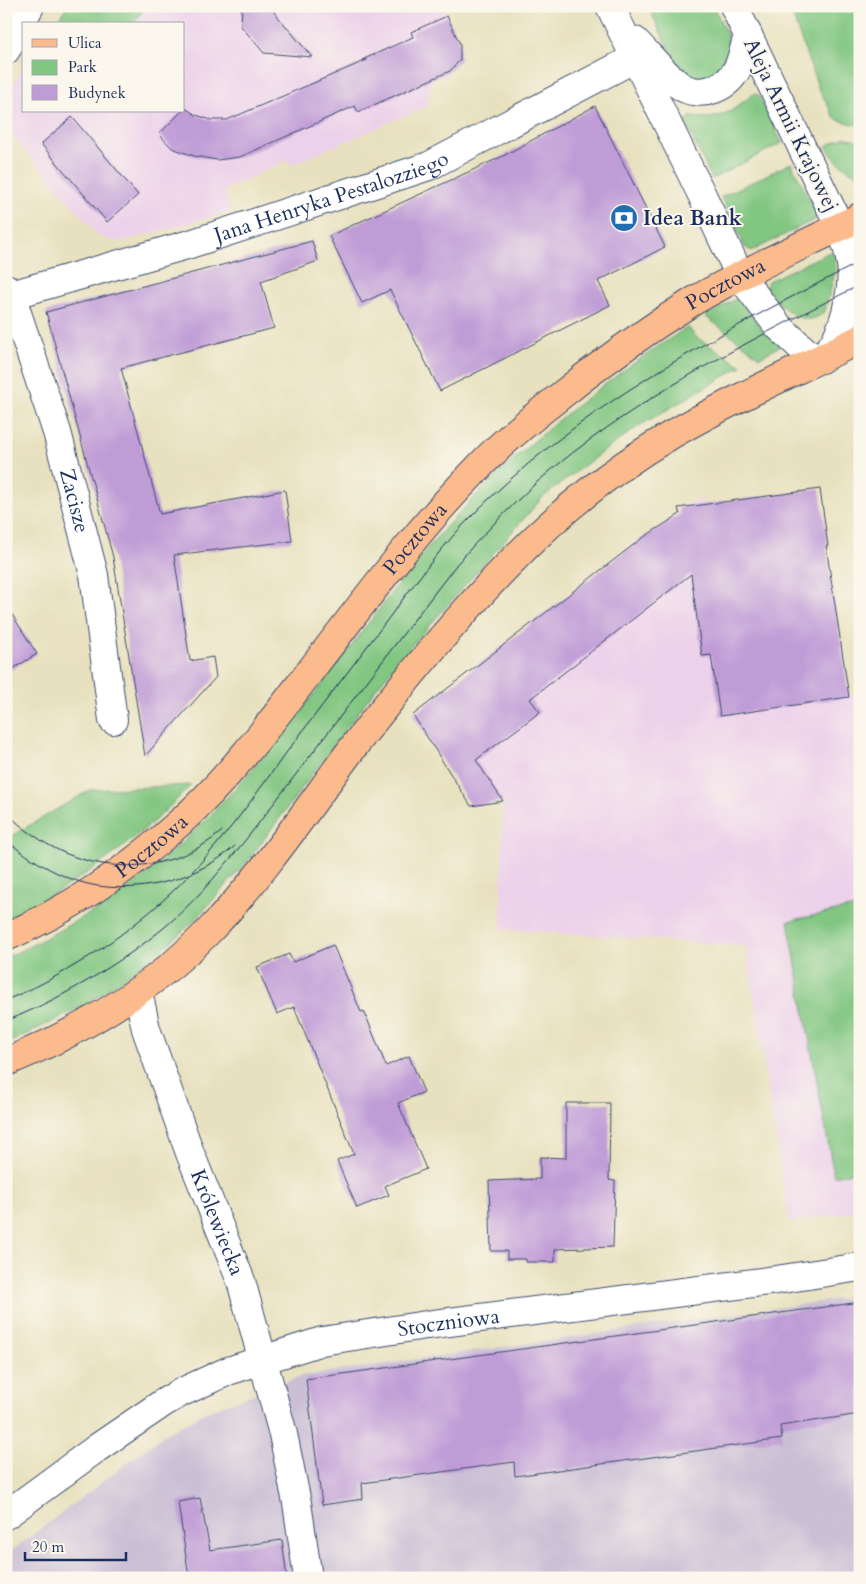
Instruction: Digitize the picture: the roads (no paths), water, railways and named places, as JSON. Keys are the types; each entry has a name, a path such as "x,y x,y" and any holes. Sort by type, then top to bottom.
{"main road":[{"name":"Pocztowa","path":"16,933 89,891 144,854 179,824 276,716 407,547 478,466 531,419 596,367 648,330 693,302 740,276 850,222"},
{"path":"6,1062 40,1048 104,1014 169,968 205,935 269,861 350,752 426,656 507,565 557,518 630,460 671,435 764,385 860,339"}],"street":[{"path":"6,50 30,6"},
{"name":"Aleja Armii Krajowej","path":"734,6 850,222 846,243 852,266 845,317 837,338 821,359"},
{"path":"615,16 679,85 689,90 702,92 716,89 732,76 739,66 748,35"},
{"path":"615,16 740,276 778,326 806,352 821,359"},
{"name":"Jana Henryka Pestalozziego","path":"9,292 190,244 429,166 635,58"},
{"name":"Zacisze","path":"9,292 57,432 94,575 113,720"},
{"name":"Królewiecka","path":"138,991 146,1029 190,1153 241,1281 263,1359"},
{"name":"Stoczniowa","path":"6,1515 163,1403 216,1376 322,1341 860,1267"},
{"path":"263,1359 288,1457 308,1578"}],"tram line":[{"path":"6,1000 55,977 104,946 150,912 190,874 239,817 434,559 463,525 506,483 600,409 650,377 701,346 860,262"},
{"path":"6,1021 89,980 130,954 166,926 202,892 255,828 456,565 536,483 572,453 650,399 733,350 860,285"},
{"path":"6,811 23,828 56,849 80,859 104,864 129,866 154,863 178,857 201,846 222,831"},
{"path":"6,840 61,875 98,886 116,888 153,885 171,881 205,867 235,846"}],"place":[{"name":"Idea Bank","path":"624,218"}]}
